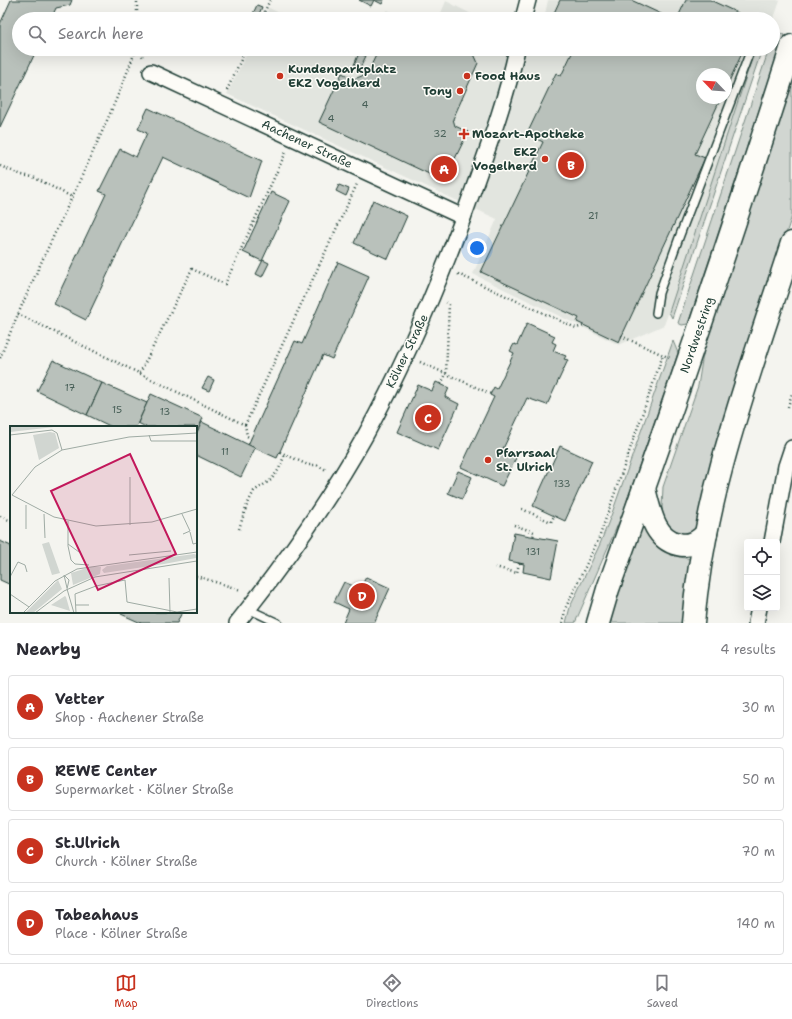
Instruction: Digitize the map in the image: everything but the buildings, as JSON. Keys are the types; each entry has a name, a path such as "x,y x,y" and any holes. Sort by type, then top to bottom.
{"main road":[{"name":"Nordwestring","path":"598,623 750,178 792,46"},
{"path":"693,623 706,534 725,450 738,404 792,243"},
{"path":"644,489 656,528 665,539 673,543 689,545 697,542 706,534"}],"street":[{"path":"525,12 528,0"},
{"name":"Kölner Straße","path":"237,623 289,556 340,478 365,436 434,296 476,184 515,56"},
{"name":"Aachener Straße","path":"151,72 463,217"},
{"path":"773,539 786,466 792,448"},
{"path":"756,623 758,611"}],"lane":[{"path":"656,313 659,293 748,56"},
{"path":"590,623 604,602"},
{"path":"248,609 278,623"}],"path":[{"path":"137,0 137,12"},
{"path":"264,12 270,0"},
{"path":"0,358 18,314 117,99 133,56"},
{"path":"221,104 243,56"},
{"path":"140,373 192,269 225,284 293,137"},
{"path":"0,166 22,175 33,177 72,196"},
{"path":"251,438 247,436 245,425 363,170"},
{"path":"445,267 576,328 584,326"},
{"path":"434,296 449,304 446,374 441,384"},
{"path":"18,314 245,425"},
{"path":"621,336 686,365"},
{"path":"405,355 491,394"},
{"path":"563,623 565,609 599,538 663,355"},
{"path":"788,406 792,393"},
{"path":"280,452 308,465 317,465 340,478"},
{"path":"239,530 247,504 254,491 271,480 279,469 285,454"},
{"path":"522,510 551,522 554,516"},
{"path":"0,516 10,521"},
{"path":"514,525 534,532 533,537"},
{"path":"495,567 517,573 519,563"},
{"path":"197,576 259,596"}],"shaded area":[{"path":"548,0 780,1 776,12 545,12"},
{"path":"446,1 467,12 441,12"},
{"path":"269,8 277,12 267,12"},
{"path":"780,33 784,35 780,47"},
{"name":"EKZ Vogelherd","path":"246,56 760,56 664,325 619,345 473,274 497,219 227,94"},
{"path":"753,56 760,56 672,318 669,312"},
{"path":"767,56 777,56 688,324 682,325 678,323"},
{"path":"792,73 792,216 746,353 695,532 683,536 671,531 664,519 662,508 663,487 698,386 706,335"},
{"path":"673,341 678,353 622,515 575,623 566,623 570,607 600,544 612,513"},
{"path":"646,510 649,532 652,540 657,546 671,555 693,559 685,623 611,623 613,603"}],"place":[{"name":"Kundenparkplatz EKZ Vogelherd","path":"280,76"},
{"name":"Food Haus","path":"467,76"},
{"name":"Tony","path":"460,91"},
{"name":"Mozart-Apotheke","path":"464,134"},
{"name":"EKZ Vogelherd","path":"545,159"},
{"name":"REWE Center","path":"571,165"},
{"name":"Vetter","path":"444,169"},
{"name":"St.Ulrich","path":"428,418"},
{"name":"Pfarrsaal St. Ulrich","path":"488,460"},
{"name":"Tabeahaus","path":"362,596"}]}
